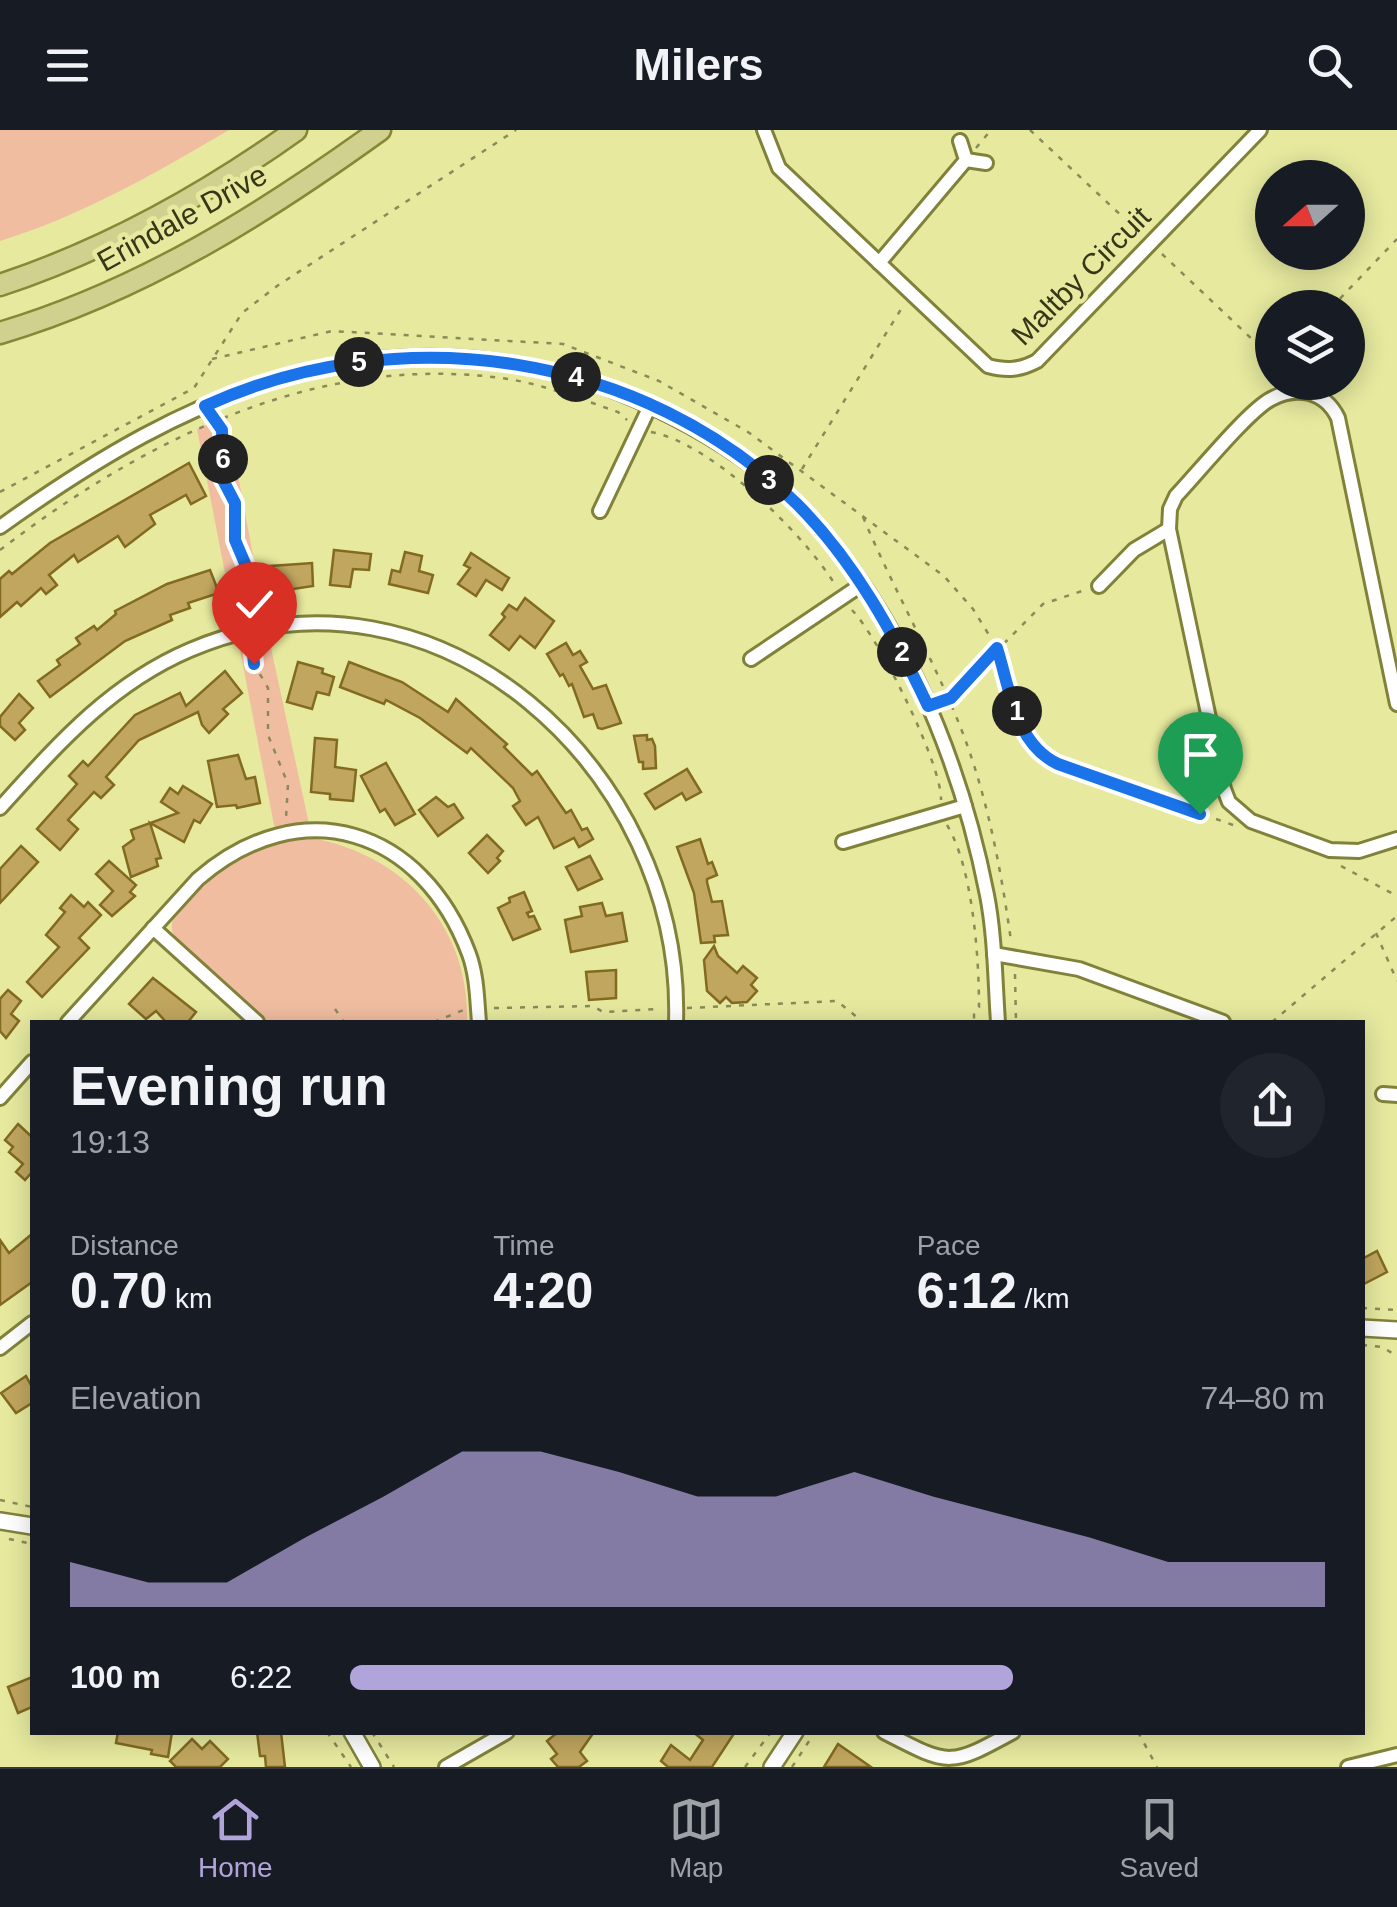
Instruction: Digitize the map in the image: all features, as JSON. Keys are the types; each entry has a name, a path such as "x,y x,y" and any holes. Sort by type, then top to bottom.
{"main road":[{"name":"Erindale Drive","path":"0,285 78,256 151,221 296,130"},
{"name":"Erindale Drive","path":"0,333 74,307 164,268 275,204 380,130"},
{"path":"0,299 83,265 156,228 252,161"}],"street":[{"name":"Maltby Circuit","path":"764,130 780,168 988,366 1006,370 1025,368 1037,361 1260,130"},
{"path":"960,141 966,160"},
{"path":"879,262 966,160"},
{"path":"966,160 986,163"},
{"path":"0,527 115,452 184,416 246,389 358,362 414,357 525,364 590,381 650,406 714,440 771,481 821,530 861,584 904,655 928,706 965,806 987,898 998,1020"},
{"path":"1272,400 1176,496 1170,509 1169,530 1229,802 1251,821 1341,853 1397,838"},
{"path":"1325,400 1338,418 1397,704"},
{"path":"600,511 650,406"},
{"path":"1099,586 1134,550 1169,530"},
{"path":"751,659 861,584"},
{"path":"0,808 66,734 98,705 133,679 193,649 249,632 293,625 344,624 426,640 479,667 557,728 608,788 648,864 668,929 676,1016"},
{"path":"843,842 965,806"},
{"path":"70,1020 198,879 221,859 276,834 306,830 350,834 376,843 398,858 438,898 470,956 478,1016"},
{"path":"154,928 255,1020"},
{"path":"994,954 1080,969 1213,1020"},
{"path":"0,1098 30,1064"},
{"path":"0,1348 30,1325"},
{"path":"1365,1328 1397,1330"},
{"path":"0,1521 30,1526"},
{"path":"354,1735 372,1767"},
{"path":"446,1767 503,1735"},
{"path":"772,1767 793,1735"},
{"path":"890,1735 936,1759 958,1764 981,1756 1010,1735"},
{"path":"1348,1767 1397,1756"}],"path":[{"path":"0,492 194,388 242,312 516,130"},
{"path":"966,160 991,130"},
{"path":"1348,290 1397,239"},
{"path":"802,470 911,294"},
{"path":"212,359 332,331 563,344 659,381 748,432 944,576 973,609 997,648 1023,731 1041,754 1058,764 1238,827"},
{"path":"0,550 90,486 215,420 345,380 447,374 510,379 618,412 630,424"},
{"path":"215,420 222,430 223,480 235,503 235,540 252,580 249,632 254,664 268,688 268,735 288,784 287,824"},
{"path":"648,431 670,436 691,448 755,496 818,558 838,588"},
{"path":"928,706 951,698 1043,604 1099,586"},
{"path":"847,605 865,624 913,717 943,798 939,802"},
{"path":"944,818 966,882 975,935 980,1007 974,1012 974,1020"},
{"path":"1332,861 1397,896"},
{"path":"1274,1020 1397,916"},
{"path":"1376,933 1397,981"},
{"path":"439,1020 468,1008 478,1016 594,1006 603,1012 676,1016 837,1001 861,1020"},
{"path":"335,1009 343,1020"},
{"path":"1365,1308 1397,1310"},
{"path":"1365,1345 1382,1347 1397,1356"},
{"path":"0,1500 30,1507"},
{"path":"0,1537 30,1544"},
{"path":"330,1735 351,1767"},
{"path":"374,1735 394,1767"},
{"path":"745,1767 769,1735"},
{"path":"792,1767 814,1735"},
{"path":"1140,1735 1158,1767"}],"shaded area":[{"path":"0,130 229,130 89,206 0,241"},
{"path":"227,416 265,620 312,838 375,861 425,901 444,927 457,956 465,988 467,1020 263,1020 181,945 173,933 172,924 179,908 214,872 236,858 281,840 274,825 197,429"}],"building":[{"path":"189,463 206,496 191,504 186,495 150,515 155,524 125,547 118,536 78,562 74,555 49,575 57,585 46,594 41,588 21,606 17,602 0,617 0,579 9,571 12,574 50,543"},
{"path":"334,550 371,554 369,570 353,569 350,587 330,585"},
{"path":"405,552 422,556 419,571 433,575 428,593 389,584 392,570 400,572"},
{"path":"471,553 509,578 502,590 486,580 476,596 458,584 470,568 464,565"},
{"path":"312,563 313,586 273,592 271,566"},
{"path":"210,570 219,593 188,603 190,608 170,615 172,620 125,641 50,697 38,681 60,665 57,660 80,644 76,638 94,626 97,630 115,611 167,584"},
{"path":"525,598 554,621 535,648 520,636 509,650 490,635 505,617 502,614 509,605 517,610"},
{"path":"566,643 573,655 580,651 587,662 580,666 593,689 606,685 621,723 602,729 593,714 584,717 572,684 569,686 563,674 560,676 547,654"},
{"path":"298,662 323,669 322,673 334,677 329,695 317,692 312,709 287,702"},
{"path":"349,662 402,682 448,712 456,699 507,744 504,747 532,775 537,771 566,813 571,810 582,830 587,828 593,839 579,847 574,838 554,848 538,817 526,825 513,806 520,801 513,788 471,748 467,753 420,718 386,700 384,704 340,687"},
{"path":"225,671 242,693 223,709 228,714 209,733 198,712 139,740 106,777 114,785 101,798 94,792 68,820 78,829 60,850 37,829 77,784 69,776 83,761 88,766 135,715 180,693 186,706"},
{"path":"19,694 33,708 19,723 25,730 15,740 0,726 0,717"},
{"path":"647,735 655,746 656,768 643,769 634,736"},
{"path":"315,738 337,740 335,767 356,770 353,801 311,792"},
{"path":"238,755 246,779 255,777 260,803 217,807 208,761"},
{"path":"386,763 415,814 395,825 385,809 380,812 361,776"},
{"path":"687,769 701,792 686,800 682,793 655,809 645,794"},
{"path":"183,786 212,804 200,823 194,820 184,842 150,823 178,813 161,802 170,788 178,794"},
{"path":"436,797 448,807 454,804 463,818 438,836 419,810"},
{"path":"150,823 161,858 156,859 158,866 131,877 123,847 134,839 131,830"},
{"path":"487,835 503,851 497,858 500,861 488,873 469,853"},
{"path":"700,839 708,864 712,862 717,875 707,882 712,902 722,901 728,935 714,936 715,942 701,943 694,893 677,847"},
{"path":"21,846 38,862 0,903 0,869"},
{"path":"590,856 602,879 578,890 566,867"},
{"path":"109,861 136,885 130,892 135,896 112,916 100,905 113,891 96,874"},
{"path":"524,892 532,911 527,913 534,916 540,929 513,940 498,908"},
{"path":"71,895 84,907 88,902 101,915 79,938 89,948 42,997 27,982 59,947 46,935 65,912 60,908"},
{"path":"602,903 606,916 622,913 627,941 571,952 565,920 582,916 580,907"},
{"path":"714,946 718,956 737,973 743,966 757,978 751,985 757,991 747,1002 732,1003 726,997 720,1003 707,991 704,960"},
{"path":"616,970 616,998 589,1000 586,972"},
{"path":"153,978 196,1012 190,1020 164,1020 156,1011 146,1019 129,1004"},
{"path":"8,990 21,1001 11,1014 19,1021 6,1038 0,1031 0,999"},
{"path":"18,1124 30,1135 30,1174 25,1180 16,1172 23,1164 9,1152 13,1147 5,1140"},
{"path":"30,1236 30,1283 0,1305 0,1240 9,1253"},
{"path":"1377,1251 1387,1272 1365,1283 1365,1257"},
{"path":"26,1376 30,1404 16,1413 1,1393"},
{"path":"30,1678 30,1708 18,1713 8,1687"},
{"path":"117,1735 172,1735 168,1757 116,1743"},
{"path":"257,1735 281,1735 285,1767 266,1767 265,1756 260,1756"},
{"path":"554,1735 592,1735 580,1752 587,1761 579,1767 558,1767 551,1759 557,1754 547,1741"},
{"path":"697,1735 733,1735 712,1767 668,1767 661,1761 671,1745 690,1760 703,1740"},
{"path":"192,1739 202,1749 210,1741 228,1759 220,1767 176,1767 170,1761"},
{"path":"838,1744 871,1767 824,1767"}],"route":[{"path":"254,664 248,605 252,580 235,540 235,503 223,480 222,430 205,406 246,389 358,362 414,357 525,364 602,385 650,406 714,440 771,481 797,504 842,556 904,655 928,706 951,698 997,648 1023,731 1041,754 1058,764 1200,814"}]}
